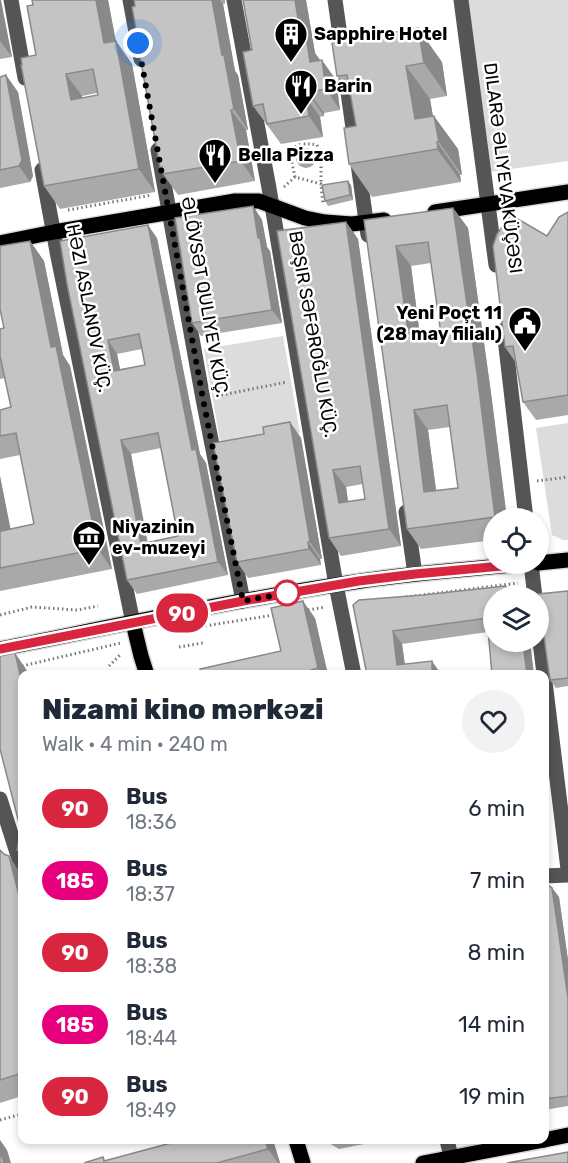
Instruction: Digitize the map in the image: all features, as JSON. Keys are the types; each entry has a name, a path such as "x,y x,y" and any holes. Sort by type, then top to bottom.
{"main road":[{"path":"422,214 568,192"},
{"path":"0,243 242,200 259,201 305,218 325,222 352,224 400,218"},
{"path":"549,562 568,560"},
{"path":"0,649 336,585 483,568"},
{"path":"133,623 145,670"},
{"path":"549,1139 568,1136"},
{"path":"297,1144 303,1163"},
{"path":"423,1163 522,1144"}],"street":[{"path":"11,0 27,90"},
{"path":"130,0 143,68"},
{"name":"BƏŞIR SƏFƏROĞLU KÜÇ.","path":"234,0 336,585 353,670"},
{"path":"335,0 369,246"},
{"name":"DILARƏ ƏLIYEVA KÜÇƏSI","path":"461,0 497,274"},
{"name":"ƏLÖVSƏT QULIYEV KÜÇ.","path":"155,136 243,601"},
{"name":"HƏZI ASLANOV KÜÇ.","path":"40,157 133,623"},
{"path":"503,321 525,508"},
{"path":"404,492 415,574"},
{"path":"541,652 544,670"},
{"path":"549,714 568,869"},
{"path":"0,799 18,856"},
{"path":"549,876 568,875"},
{"path":"448,1144 451,1157"}],"path":[{"path":"296,177 292,149 297,146 317,145 321,153 323,210"},
{"path":"296,177 321,184"},
{"path":"282,188 296,177"},
{"path":"68,210 155,194"},
{"path":"203,399 301,379"},
{"path":"522,483 568,477"},
{"path":"397,598 520,582"},
{"path":"0,615 32,607 77,610 98,606"},
{"path":"308,610 319,608"},
{"path":"182,630 285,613"},
{"path":"11,668 126,642"},
{"path":"179,647 203,643"},
{"path":"109,666 121,654"},
{"path":"0,1120 18,1115"}],"shaded area":[{"path":"467,0 568,0 568,161 490,172"},
{"path":"306,148 313,151 316,158 313,165 306,168 299,165 296,158 299,151"},
{"path":"283,336 300,433 221,447 204,349"},
{"path":"568,423 568,540 552,535 536,428"}],"building":[{"path":"32,0 96,0 104,43 116,41 139,169 44,186 21,65 21,58 36,55 27,6 33,5","holes":["93,69 98,95 71,100 66,74"]},
{"path":"134,0 212,0 234,109 231,110 241,161 163,174 162,167 160,168 137,40 132,7 135,6"},
{"name":"Sapphire Hotel","path":"243,0 295,0 302,43 307,42 310,62 322,60 326,89 309,92 310,96 306,97 309,116 267,124 263,104 253,106 243,52 252,50"},
{"path":"418,28 424,63 406,66 415,119 434,116 439,142 437,142 438,149 349,164 344,128 356,126 347,75 337,76 332,43"},
{"path":"6,75 22,160 19,166 0,170 0,77"},
{"path":"348,181 350,195 325,201 322,185"},
{"path":"253,206 272,310 192,323 175,218"},
{"path":"453,208 494,508 483,508 483,519 407,529 364,220","holes":["428,242 441,334 409,338 396,246","447,405 458,488 424,492 414,410"]},
{"path":"568,212 568,395 523,402 513,346 505,347 493,246 497,234 511,215 547,236 559,217"},
{"path":"346,222 389,529 329,538 277,231","holes":["360,466 365,499 339,503 333,470"]},
{"path":"148,225 192,450 196,449 218,562 127,580 60,241","holes":["139,334 145,365 114,371 108,340","158,433 178,536 141,544 121,440"]},
{"path":"30,241 51,347 56,346 98,549 0,568 0,527 1,531 34,524 16,433 0,436 0,410 11,407 0,356 0,329 4,328 0,309 0,246"},
{"path":"290,422 310,542 308,542 309,549 237,562 213,443 264,434 263,427"},
{"path":"483,588 483,619 393,631 397,665 432,661 432,670 366,670 353,605 359,600"},
{"path":"568,591 568,678 550,680 546,652 549,652 549,593"},
{"path":"303,601 318,668 311,670 200,670 281,651 271,608"},
{"path":"490,652 524,652 526,670 492,670"},
{"path":"15,653 19,670 18,819 0,749 0,656"},
{"path":"0,850 9,856 18,891 18,1074 0,1080"},
{"path":"549,886 552,888 568,998 568,1096 549,1098"},
{"path":"167,1144 266,1144 268,1149 217,1163 84,1163 103,1157 104,1161"},
{"path":"0,1151 4,1163 0,1163"},
{"path":"568,1152 568,1163 507,1163"}],"bus line":[{"name":"90","path":"0,649 243,601 359,581 483,568"}],"place":[{"name":"Sapphire Hotel","path":"291,63"},
{"name":"Barin","path":"301,115"},
{"name":"Bella Pizza","path":"215,184"},
{"name":"Yeni Poçt 11 (28 may filialı)","path":"525,352"},
{"name":"Niyazinin ev-muzeyi","path":"89,566"}],"route":[{"path":"138,43 203,399 243,601 289,593 287,593"}]}
